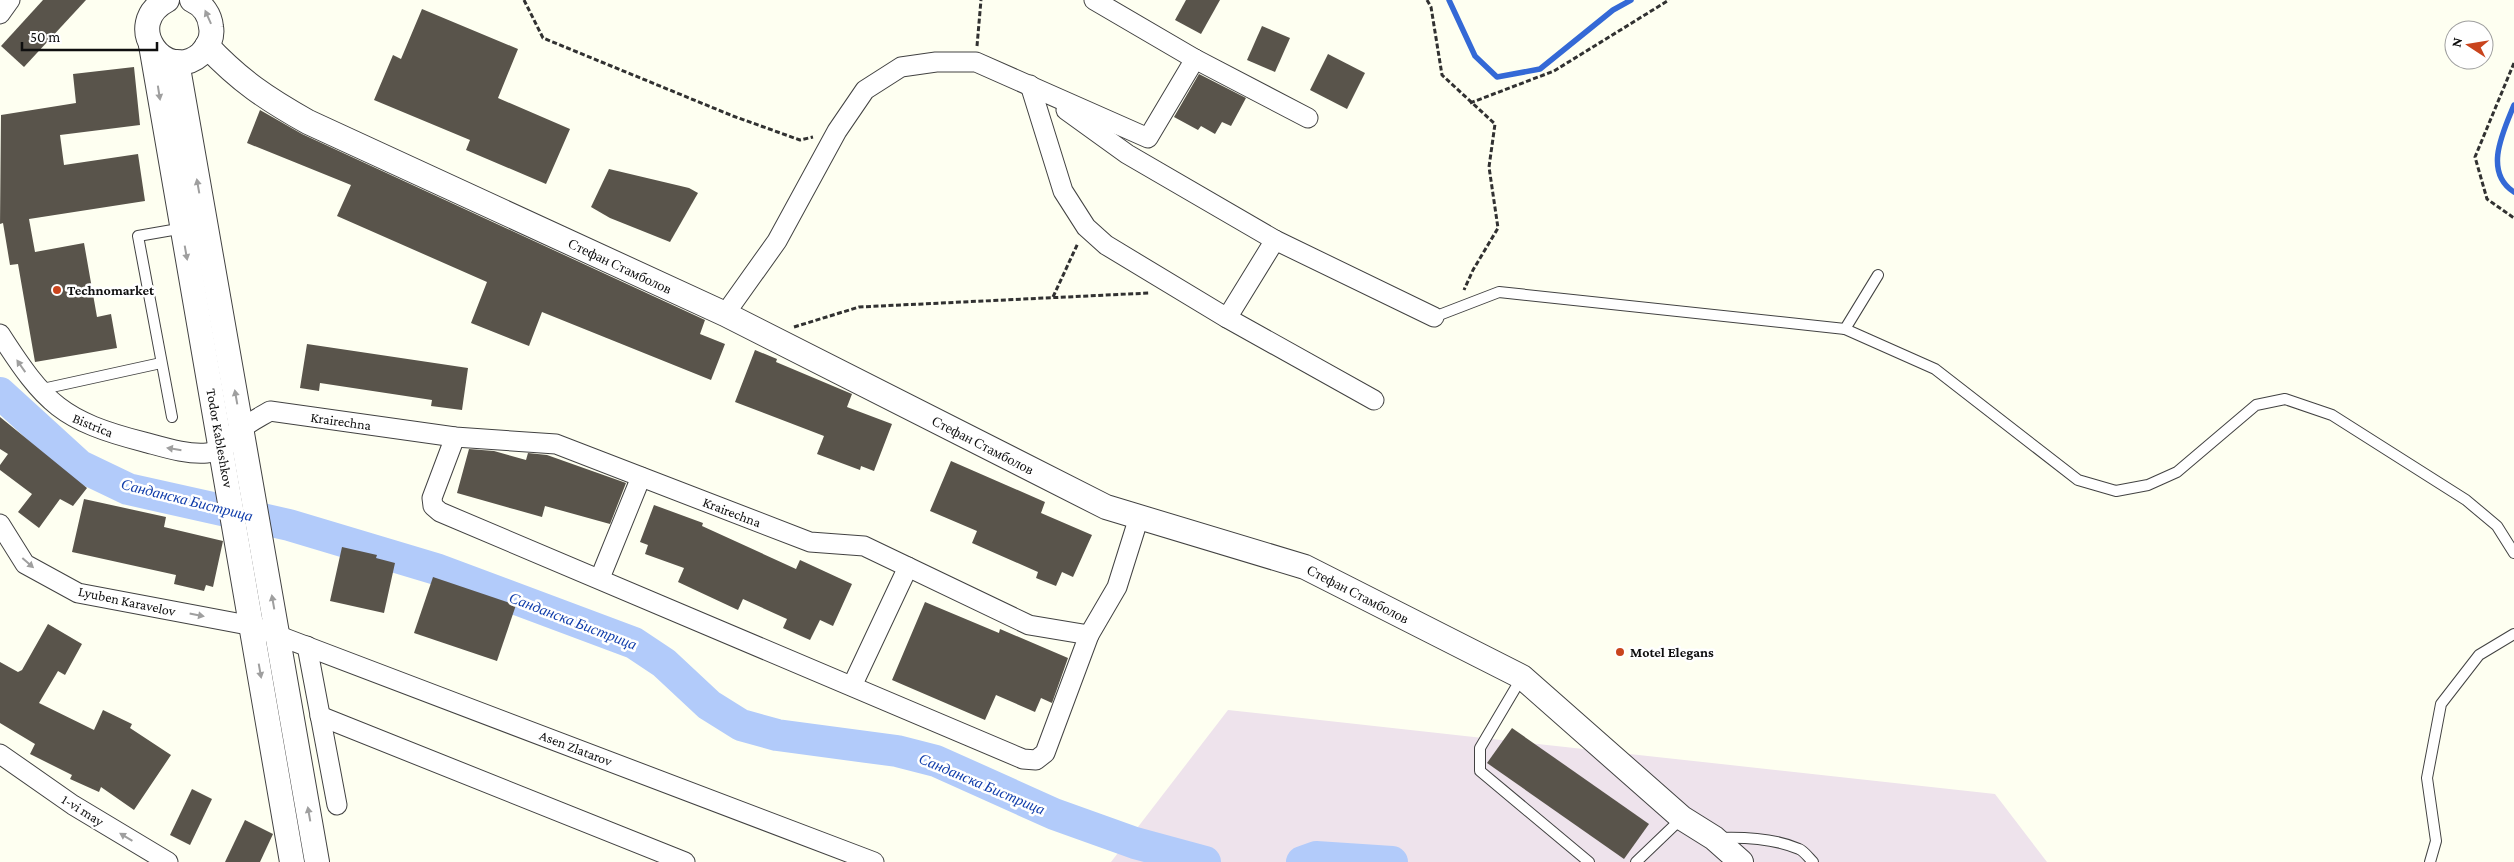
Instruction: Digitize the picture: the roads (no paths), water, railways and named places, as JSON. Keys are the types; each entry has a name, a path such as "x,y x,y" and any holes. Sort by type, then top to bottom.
{"street":[{"path":"0,14 10,0"},
{"path":"139,0 149,36 162,57 177,62 198,57 211,38 210,21 202,6 192,0"},
{"path":"149,36 154,10 167,0"},
{"path":"1094,0 1196,59 1308,118"},
{"name":"Todor Kableshkov","path":"149,36 238,537 292,862"},
{"name":"Стефан Стамболов","path":"207,46 233,74 267,99 308,122 725,314 1106,507 1305,568 1522,677 1682,818 1714,838 1741,862"},
{"path":"725,314 777,241 837,131 865,90 900,67 936,62 976,62 1148,138 1196,59"},
{"name":"Todor Kableshkov","path":"177,62 261,533 317,862"},
{"path":"1030,85 1063,191 1086,227 1106,245 1227,318 1374,400"},
{"path":"1030,85 1127,154 1275,240 1434,317"},
{"path":"1227,318 1275,240"},
{"name":"Bistrica","path":"0,334 38,390 70,416 85,424 126,438 171,449 208,453 221,448"},
{"name":"Krairechna","path":"221,448 242,429 270,411 455,437 556,444 810,542 864,546 1029,625 1089,635"},
{"path":"455,437 432,498 433,506 440,512 600,578 1023,759 1036,760 1045,754 1089,635 1117,587 1139,517"},
{"path":"600,578 642,476"},
{"name":"Lyuben Karavelov","path":"3,536 26,564 78,593 252,626 278,635"},
{"path":"852,686 908,567"},
{"name":"Asen Zlatarov","path":"278,635 874,862"},
{"path":"307,646 337,805"},
{"path":"320,716 666,858 685,862"},
{"name":"1-vi may","path":"0,754 73,805 168,862"}],"lane":[{"path":"172,418 138,236 205,225"},
{"path":"1844,329 1878,275"},
{"path":"1434,317 1499,292 1844,329 1935,369 2078,480 2116,491 2148,485 2177,472 2256,406 2285,399 2332,414 2466,500 2497,526 2514,553"},
{"path":"38,390 161,363"},
{"path":"2430,862 2436,841 2427,778 2442,704 2479,655 2514,634"},
{"path":"1522,677 1480,748 1478,762 1480,771 1589,862"},
{"path":"1636,862 1682,818"},
{"path":"1714,838 1748,837 1778,843 1800,849 1813,862"}],"waterway":[{"path":"1449,0 1475,56 1497,77 1540,69 1613,10 1631,0"},
{"path":"2514,105 2501,139 2497,163 2499,174 2505,184 2514,192"},
{"name":"Санданска Бистрица","path":"0,393 80,466 128,489 289,525 436,569 634,643 664,663 709,705 741,725 777,735 897,751 936,761 1054,814 1135,843 1205,862"},
{"name":"Санданска Бистрица","path":"1302,862 1316,857 1392,862"}],"place":[{"name":"Technomarket","path":"57,290"},
{"name":"Motel Elegans","path":"1620,652"}]}
